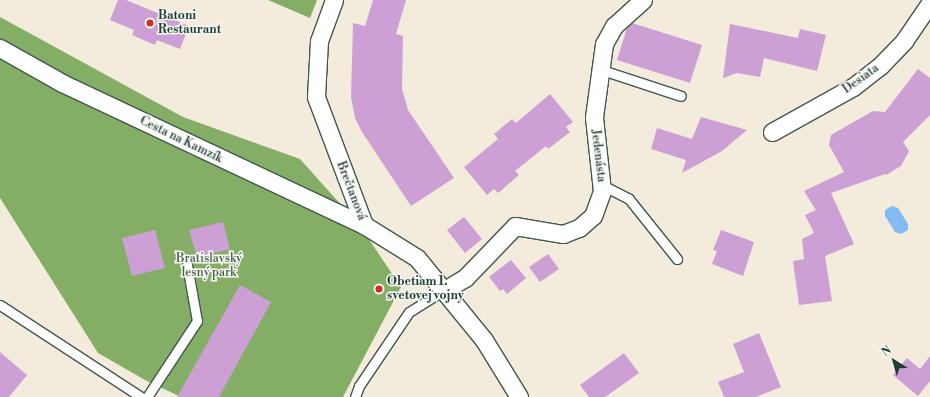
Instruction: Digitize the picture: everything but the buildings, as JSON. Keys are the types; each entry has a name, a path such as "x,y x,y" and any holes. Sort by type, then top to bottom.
{"street":[{"name":"Brečtanová","path":"334,0 319,41 316,97 364,225 417,258 484,340 519,397"},
{"name":"Jedenásta","path":"443,291 464,278 515,226 556,234 579,228 595,212 602,185 594,117 599,69 604,44 614,26 644,0"},
{"name":"Desiata","path":"772,132 853,87 880,66 904,41 930,3"},
{"name":"Cesta na Kamzík","path":"0,48 62,83 364,225"}],"lane":[{"path":"599,69 681,96"},
{"path":"602,185 629,199 677,259"},
{"path":"147,397 197,321 187,265"},
{"path":"355,397 358,386 409,312 443,291"},
{"path":"0,305 141,397"}],"green space":[{"path":"268,0 317,0 310,18"},
{"name":"Bratislavský lesný park","path":"0,17 183,117 300,159 360,226 401,287 343,397 181,397 145,380 98,353 0,198"}],"water":[{"path":"892,206 898,208 908,224 908,230 901,234 895,232 885,216 885,210"}],"place":[{"name":"Batoni Restaurant","path":"150,23"},
{"name":"Obetiam 1. svetovej vojny","path":"379,289"}]}
